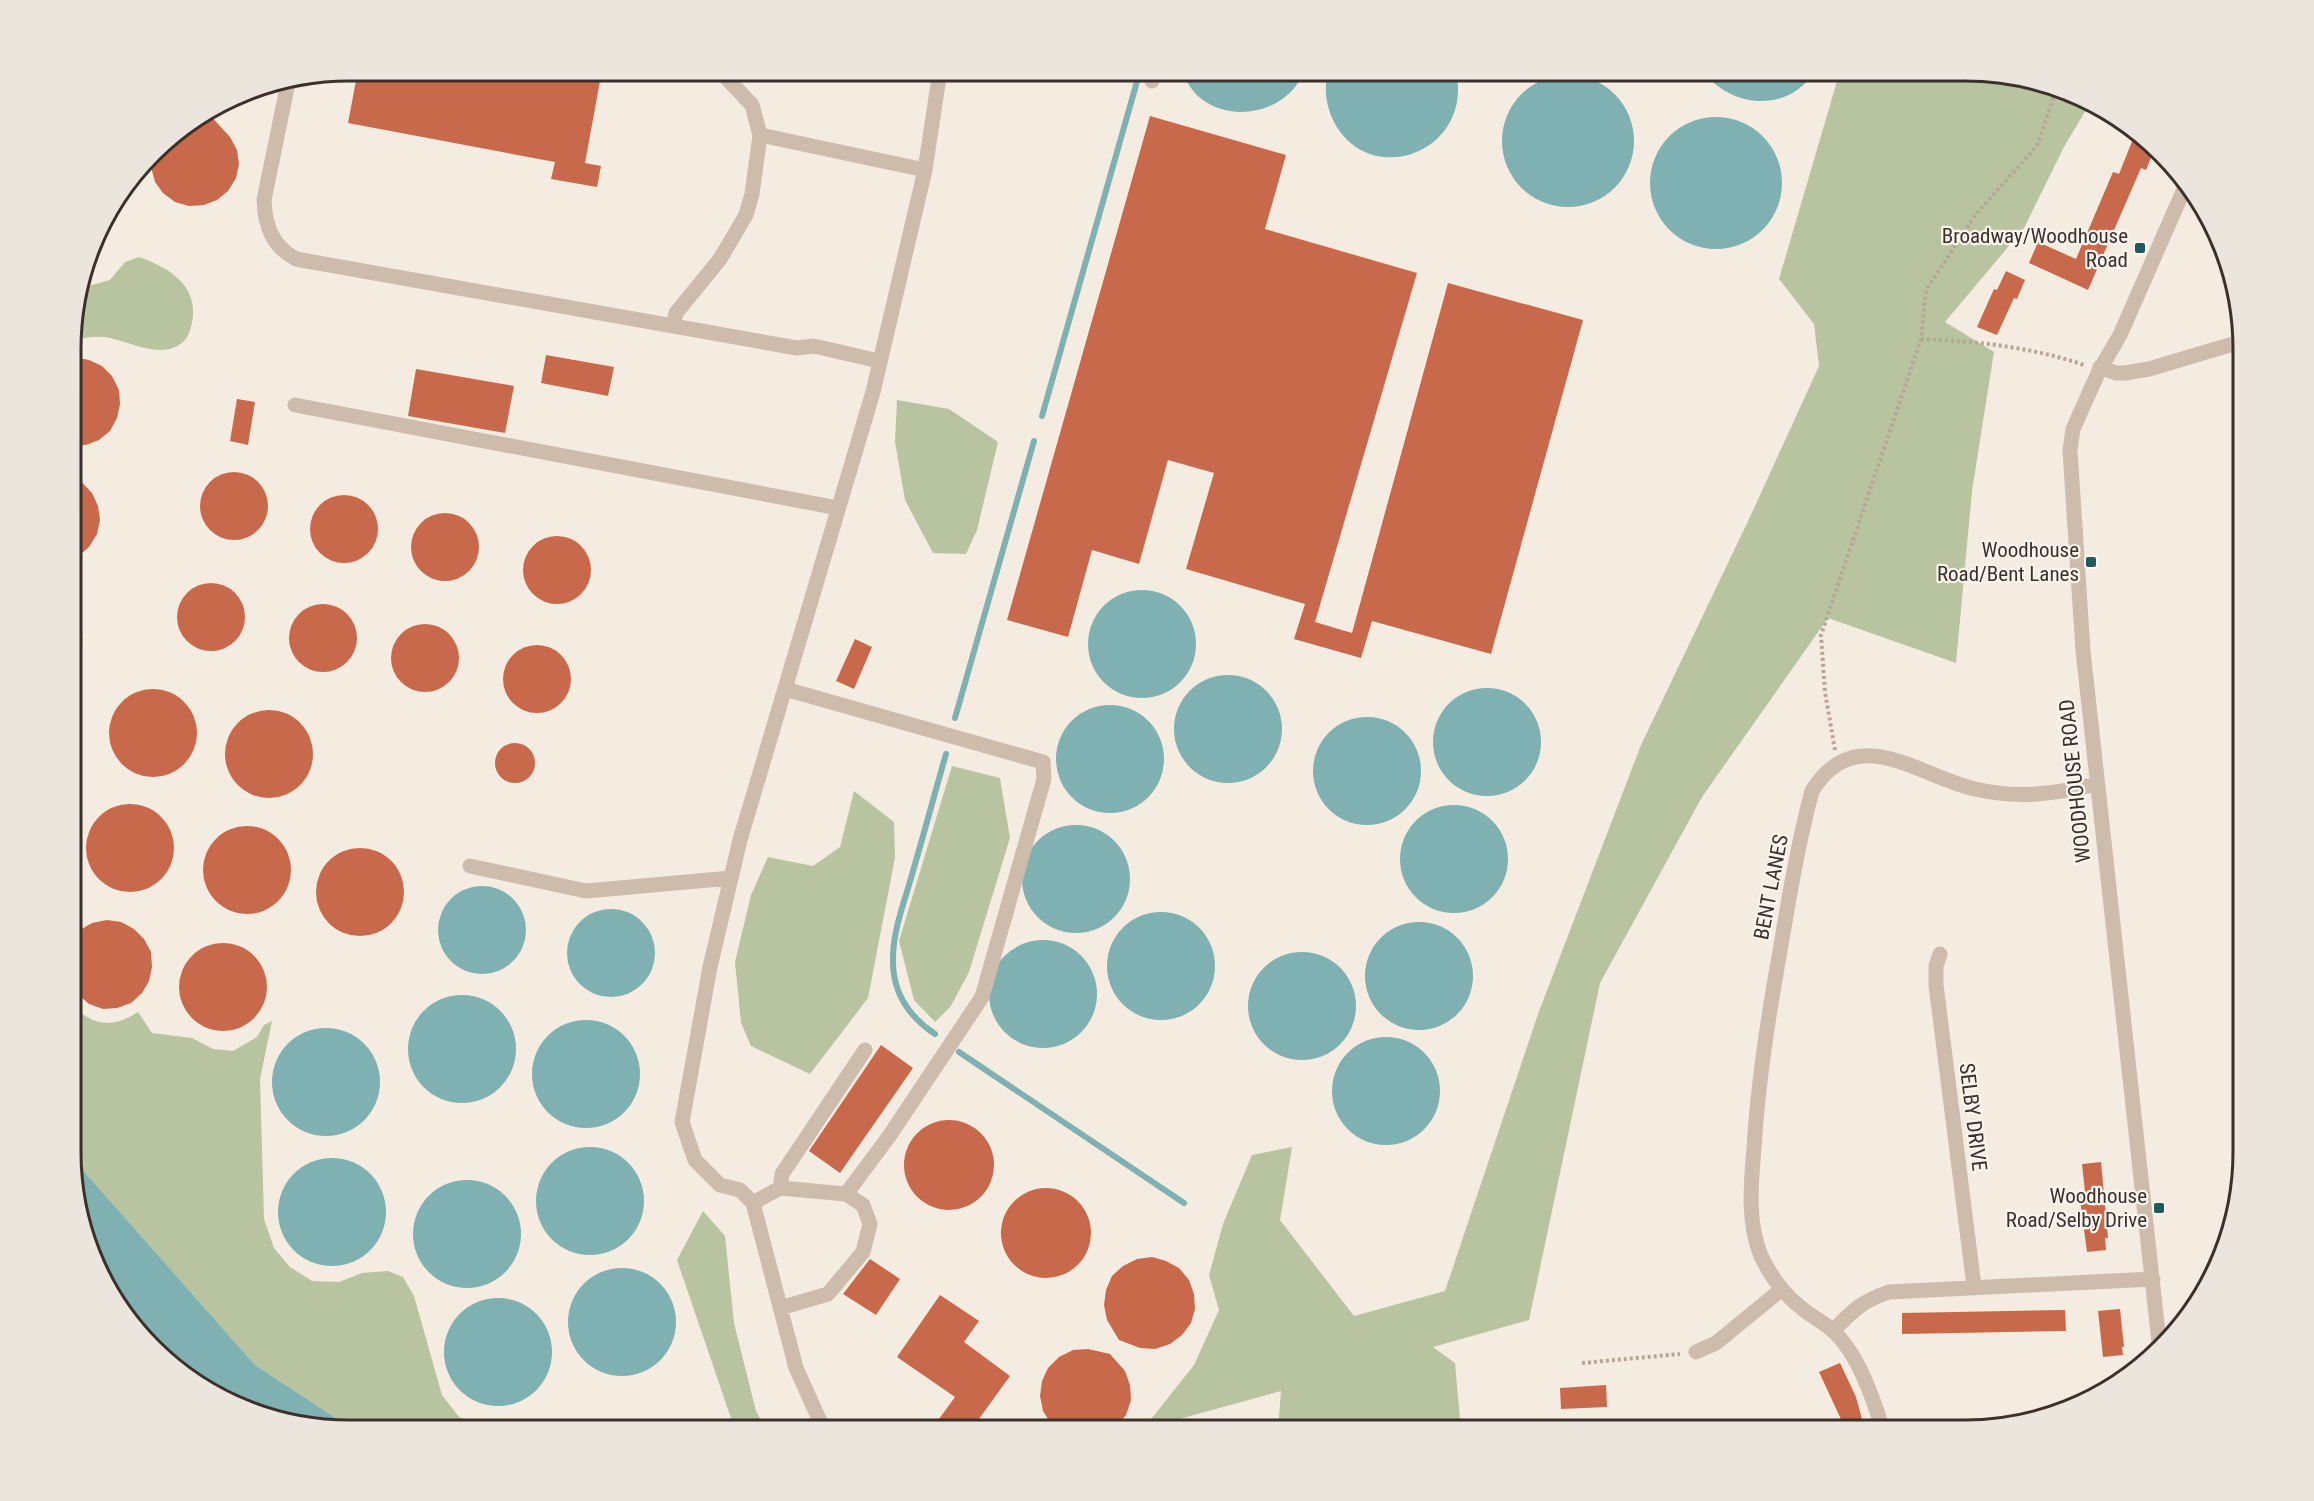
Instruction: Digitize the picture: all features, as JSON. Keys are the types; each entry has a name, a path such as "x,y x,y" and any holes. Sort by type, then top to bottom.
{"street":[{"path":"673,325 676,313 720,259 746,215 752,194 760,135 752,105 730,81"},
{"path":"819,1420 796,1368 753,1203 740,1190 720,1185 695,1160 682,1122 710,967 744,828 873,392 925,170 938,81"},
{"path":"287,88 264,200 267,227 273,240 288,255 304,261 797,348 814,346 879,361"},
{"path":"760,135 925,170"},
{"name":"WOODHOUSE ROAD","path":"2159,1338 2083,651 2070,450 2073,429 2099,369 2120,335 2183,192"},
{"path":"2099,369 2116,373 2149,369 2233,344"},
{"path":"295,405 838,508"},
{"path":"785,689 1043,762 1044,779 982,997 890,1136 846,1194"},
{"path":"1838,763 1855,758 1876,757 1898,760 1973,789 2001,793 2028,795 2056,793 2097,784"},
{"name":"BENT LANES","path":"1838,763 1822,774 1812,791 1806,813 1763,1046 1752,1165 1752,1217 1761,1254 1768,1270 1799,1306 1833,1331 1861,1373 1879,1420"},
{"path":"470,866 586,891 731,878"},
{"name":"SELBY DRIVE","path":"1940,954 1936,966 1936,985 1974,1286"},
{"path":"780,1188 782,1174 865,1050"},
{"path":"753,1203 780,1188 846,1194 863,1205 870,1224 863,1252 828,1294 780,1308"},
{"path":"1833,1331 1853,1310 1869,1298 1889,1292 1974,1286 2153,1279"},
{"path":"1696,1352 1716,1343 1782,1289"}],"path":[{"path":"1838,763 1825,692 1821,635 1921,339 1926,290 1976,214 2037,146 2054,96"},
{"path":"1921,339 1971,340 2033,350 2099,369"},
{"path":"1582,1363 1696,1352"}],"green space":[{"path":"1837,81 2000,83 2051,95 2086,110 2064,147 2024,228 1945,322 1994,352 1972,491 1956,663 1828,618 1702,797 1600,983 1529,1320 1433,1347 1455,1363 1460,1420 1279,1420 1281,1391 1176,1420 1150,1420 1194,1365 1219,1310 1209,1275 1223,1224 1252,1155 1292,1147 1280,1220 1354,1316 1445,1291 1538,1014 1641,745 1819,366 1814,324 1779,279"},
{"path":"139,257 159,265 184,285 193,304 193,316 186,339 175,347 155,350 105,337 82,339 88,286 110,280 125,262"},
{"path":"897,400 949,409 998,442 977,530 966,554 933,553 905,500 895,442"},
{"path":"952,766 1000,778 1010,838 969,972 951,1006 935,1022 914,1000 899,941"},
{"path":"854,791 894,822 895,858 868,998 810,1074 751,1046 741,1023 735,962 751,895 768,857 813,866 840,847"},
{"path":"138,1012 152,1033 192,1038 213,1049 233,1051 257,1037 264,1025 272,1021 260,1079 264,1219 274,1248 290,1267 312,1281 339,1282 362,1273 388,1271 403,1277 414,1296 442,1395 459,1417 467,1420 338,1419 255,1365 82,1169 81,1013 97,1021 112,1023"},
{"path":"703,1211 725,1236 734,1323 756,1411 761,1420 732,1420 677,1260"}],"water":[{"path":"1187,81 1299,81 1286,96 1273,105 1243,112 1227,111 1212,106 1191,88"},
{"path":"1326,81 1456,81 1457,100 1449,123 1434,141 1414,153 1392,157 1370,154 1349,142 1333,120 1326,96"},
{"path":"1541,81 1595,81 1605,86 1623,104 1633,128 1633,154 1623,178 1605,196 1581,206 1555,206 1531,196 1513,178 1503,154 1503,128 1513,104 1521,94"},
{"path":"1712,81 1807,81 1790,94 1760,101 1744,99"},
{"path":"1716,117 1741,122 1763,136 1777,158 1782,183 1777,208 1763,230 1741,244 1716,249 1691,244 1669,230 1655,208 1650,183 1655,158 1669,136 1691,122"},
{"path":"1142,590 1163,594 1180,606 1192,623 1196,644 1192,665 1180,682 1163,694 1142,698 1121,694 1104,682 1092,665 1088,644 1092,623 1104,606 1121,594"},
{"path":"1228,675 1249,679 1266,691 1278,708 1282,729 1278,750 1266,767 1249,779 1228,783 1207,779 1190,767 1178,750 1174,729 1178,708 1190,691 1207,679"},
{"path":"1487,688 1508,692 1525,704 1537,721 1541,742 1537,763 1525,780 1508,792 1487,796 1466,792 1449,780 1437,763 1433,742 1437,721 1449,704 1466,692"},
{"path":"1110,705 1131,709 1148,721 1160,738 1164,759 1160,780 1148,797 1131,809 1110,813 1089,809 1072,797 1060,780 1056,759 1060,738 1072,721 1089,709"},
{"path":"1367,717 1388,721 1405,733 1417,750 1421,771 1417,792 1405,809 1388,821 1367,825 1346,821 1329,809 1317,792 1313,771 1317,750 1329,733 1346,721"},
{"path":"1454,805 1475,809 1492,821 1504,838 1508,859 1504,880 1492,897 1475,909 1454,913 1433,909 1416,897 1404,880 1400,859 1404,838 1416,821 1433,809"},
{"path":"1076,825 1097,829 1114,841 1126,858 1130,879 1126,900 1114,917 1097,929 1076,933 1055,929 1038,917 1026,900 1022,879 1026,858 1038,841 1055,829"},
{"path":"482,886 499,889 513,899 523,913 526,930 523,947 513,961 499,971 482,974 465,971 451,961 441,947 438,930 441,913 451,899 465,889"},
{"path":"611,909 628,912 642,922 652,936 655,953 652,970 642,984 628,994 611,997 594,994 580,984 570,970 567,953 570,936 580,922 594,912"},
{"path":"1161,912 1182,916 1199,928 1211,945 1215,966 1211,987 1199,1004 1182,1016 1161,1020 1140,1016 1123,1004 1111,987 1107,966 1111,945 1123,928 1140,916"},
{"path":"1419,922 1440,926 1457,938 1469,955 1473,976 1469,997 1457,1014 1440,1026 1419,1030 1398,1026 1381,1014 1369,997 1365,976 1369,955 1381,938 1398,926"},
{"path":"1043,940 1064,944 1081,956 1093,973 1097,994 1093,1015 1081,1032 1064,1044 1043,1048 1022,1044 1005,1032 993,1015 989,994 993,973 1005,956 1022,944"},
{"path":"1302,952 1323,956 1340,968 1352,985 1356,1006 1352,1027 1340,1044 1323,1056 1302,1060 1281,1056 1264,1044 1252,1027 1248,1006 1252,985 1264,968 1281,956"},
{"path":"462,995 483,999 500,1011 512,1028 516,1049 512,1070 500,1087 483,1099 462,1103 441,1099 424,1087 412,1070 408,1049 412,1028 424,1011 441,999"},
{"path":"586,1020 607,1024 624,1036 636,1053 640,1074 636,1095 624,1112 607,1124 586,1128 565,1124 548,1112 536,1095 532,1074 536,1053 548,1036 565,1024"},
{"path":"326,1028 347,1032 364,1044 376,1061 380,1082 376,1103 364,1120 347,1132 326,1136 305,1132 288,1120 276,1103 272,1082 276,1061 288,1044 305,1032"},
{"path":"1386,1037 1407,1041 1424,1053 1436,1070 1440,1091 1436,1112 1424,1129 1407,1141 1386,1145 1365,1141 1348,1129 1336,1112 1332,1091 1336,1070 1348,1053 1365,1041"},
{"path":"590,1147 611,1151 628,1163 640,1180 644,1201 640,1222 628,1239 611,1251 590,1255 569,1251 552,1239 540,1222 536,1201 540,1180 552,1163 569,1151"},
{"path":"332,1158 353,1162 370,1174 382,1191 386,1212 382,1233 370,1250 353,1262 332,1266 311,1262 294,1250 282,1233 278,1212 282,1191 294,1174 311,1162"},
{"path":"82,1169 255,1365 338,1419 297,1415 246,1400 200,1375 159,1342 126,1301 101,1255 86,1204"},
{"path":"467,1180 488,1184 505,1196 517,1213 521,1234 517,1255 505,1272 488,1284 467,1288 446,1284 429,1272 417,1255 413,1234 417,1213 429,1196 446,1184"},
{"path":"622,1268 643,1272 660,1284 672,1301 676,1322 672,1343 660,1360 643,1372 622,1376 601,1372 584,1360 572,1343 568,1322 572,1301 584,1284 601,1272"},
{"path":"498,1298 519,1302 536,1314 548,1331 552,1352 548,1373 536,1390 519,1402 498,1406 477,1402 460,1390 448,1373 444,1352 448,1331 460,1314 477,1302"}],"building":[{"path":"356,81 600,81 585,163 601,166 597,187 551,179 555,162 348,123"},
{"path":"1150,116 1286,155 1265,229 1417,273 1315,622 1352,633 1448,283 1583,320 1491,654 1372,621 1361,658 1294,639 1305,604 1186,569 1214,473 1168,460 1139,564 1092,550 1068,637 1007,620"},
{"path":"213,118 230,137 237,150 239,164 236,178 228,191 217,200 204,205 189,206 175,202 163,193 155,182 151,168 172,147"},
{"path":"2133,140 2152,156 2146,170 2141,168 2088,290 2029,263 2038,242 2076,259 2113,172 2119,174"},
{"path":"2006,271 2025,280 1997,335 1977,327 1994,289 1997,290"},
{"path":"546,355 614,367 608,396 541,383"},
{"path":"81,358 102,366 112,376 119,390 120,404 117,418 110,431 99,440 81,445"},
{"path":"416,369 514,386 505,433 408,416"},
{"path":"237,399 255,402 248,445 230,441"},
{"path":"227,472 241,472 253,477 263,487 268,506 263,525 253,535 241,540 227,540 215,535 205,525 200,513 200,499 205,487 215,477"},
{"path":"81,481 92,493 98,506 100,520 97,534 89,547 81,554"},
{"path":"337,495 351,495 363,500 373,510 378,529 373,548 363,558 351,563 337,563 325,558 315,548 310,536 310,522 315,510 325,500"},
{"path":"438,513 452,513 464,518 474,528 479,547 474,566 464,576 452,581 438,581 426,576 416,566 411,554 411,540 416,528 426,518"},
{"path":"550,536 564,536 576,541 586,551 591,570 586,589 576,599 564,604 550,604 538,599 528,589 523,577 523,563 528,551 538,541"},
{"path":"204,583 218,583 230,588 240,598 245,617 240,636 230,646 218,651 204,651 192,646 182,636 177,624 177,610 182,598 192,588"},
{"path":"316,604 330,604 342,609 352,619 357,638 352,657 342,667 330,672 316,672 304,667 294,657 289,645 289,631 294,619 304,609"},
{"path":"418,624 432,624 444,629 454,639 459,658 454,677 444,687 432,692 418,692 406,687 396,677 391,665 391,651 396,639 406,629"},
{"path":"855,639 872,647 854,689 836,681"},
{"path":"530,645 544,645 556,650 566,660 571,679 566,698 556,708 544,713 530,713 518,708 508,698 503,686 503,672 508,660 518,650"},
{"path":"153,689 170,693 184,702 193,716 197,733 193,750 184,764 170,773 153,777 136,773 122,764 113,750 109,733 113,716 122,702 136,693"},
{"path":"269,710 286,713 300,723 310,737 313,754 310,771 300,785 286,795 269,798 252,795 238,785 228,771 225,754 228,737 238,723 252,713"},
{"path":"515,743 523,744 529,749 534,755 534,771 529,777 523,782 515,783 507,782 501,777 496,771 495,763 496,755 501,749 507,744"},
{"path":"130,804 147,807 161,817 171,831 174,848 171,865 161,879 147,889 130,892 113,889 99,879 89,865 86,848 89,831 99,817 113,807"},
{"path":"247,826 264,830 278,839 287,853 291,870 287,887 278,901 264,910 247,914 230,910 216,901 207,887 203,870 207,853 216,839 230,830"},
{"path":"360,848 377,852 391,861 400,875 404,892 400,909 391,923 377,932 360,936 343,932 329,923 320,909 316,892 320,875 329,861 343,852"},
{"path":"107,920 121,922 134,929 144,939 151,952 152,967 149,981 142,993 131,1003 117,1008 103,1009 89,1004 81,997 81,929 92,923"},
{"path":"223,943 240,946 254,956 264,970 267,987 264,1004 254,1018 240,1028 223,1031 206,1028 192,1018 182,1004 179,987 182,970 192,956 206,946"},
{"path":"881,1045 913,1068 840,1173 809,1151"},
{"path":"949,1120 966,1123 981,1133 991,1148 994,1165 991,1182 981,1197 966,1207 949,1210 932,1207 917,1197 907,1182 904,1165 907,1148 917,1133 932,1123"},
{"path":"2101,1162 2108,1238 2105,1238 2106,1250 2087,1252 2079,1192 2085,1192 2082,1164"},
{"path":"1046,1188 1063,1191 1078,1201 1088,1216 1091,1233 1088,1250 1078,1265 1063,1275 1046,1278 1029,1275 1014,1265 1004,1250 1001,1233 1004,1216 1014,1201 1029,1191"},
{"path":"1152,1257 1179,1268 1189,1280 1194,1294 1195,1309 1191,1323 1182,1335 1170,1344 1155,1349 1140,1348 1119,1340 1107,1320 1104,1305 1106,1290 1112,1276 1123,1266 1137,1259"},
{"path":"870,1259 900,1279 876,1315 843,1294"},
{"path":"940,1295 979,1321 964,1342 1010,1376 978,1420 938,1420 955,1397 897,1357"},
{"path":"2120,1309 2123,1355 2103,1357 2098,1311"},
{"path":"2065,1310 2066,1331 1902,1334 1902,1313"},
{"path":"1088,1349 1110,1354 1125,1371 1130,1385 1131,1400 1126,1415 1122,1420 1049,1420 1043,1411 1040,1396 1042,1381 1048,1368 1059,1357 1073,1350"},
{"path":"1840,1363 1856,1397 1862,1420 1841,1420 1819,1372"},
{"path":"1606,1385 1607,1407 1561,1409 1560,1388"}],"waterway":[{"path":"1042,416 1137,81"},
{"path":"955,718 1034,441"},
{"path":"935,1034 917,1019 904,1002 895,981 893,958 899,917 946,754"},
{"path":"959,1052 1184,1203"}],"place":[{"name":"Broadway/Woodhouse Road","path":"2140,248"},
{"name":"Woodhouse Road/Bent Lanes","path":"2091,562"},
{"name":"Woodhouse Road/Selby Drive","path":"2159,1208"}]}
